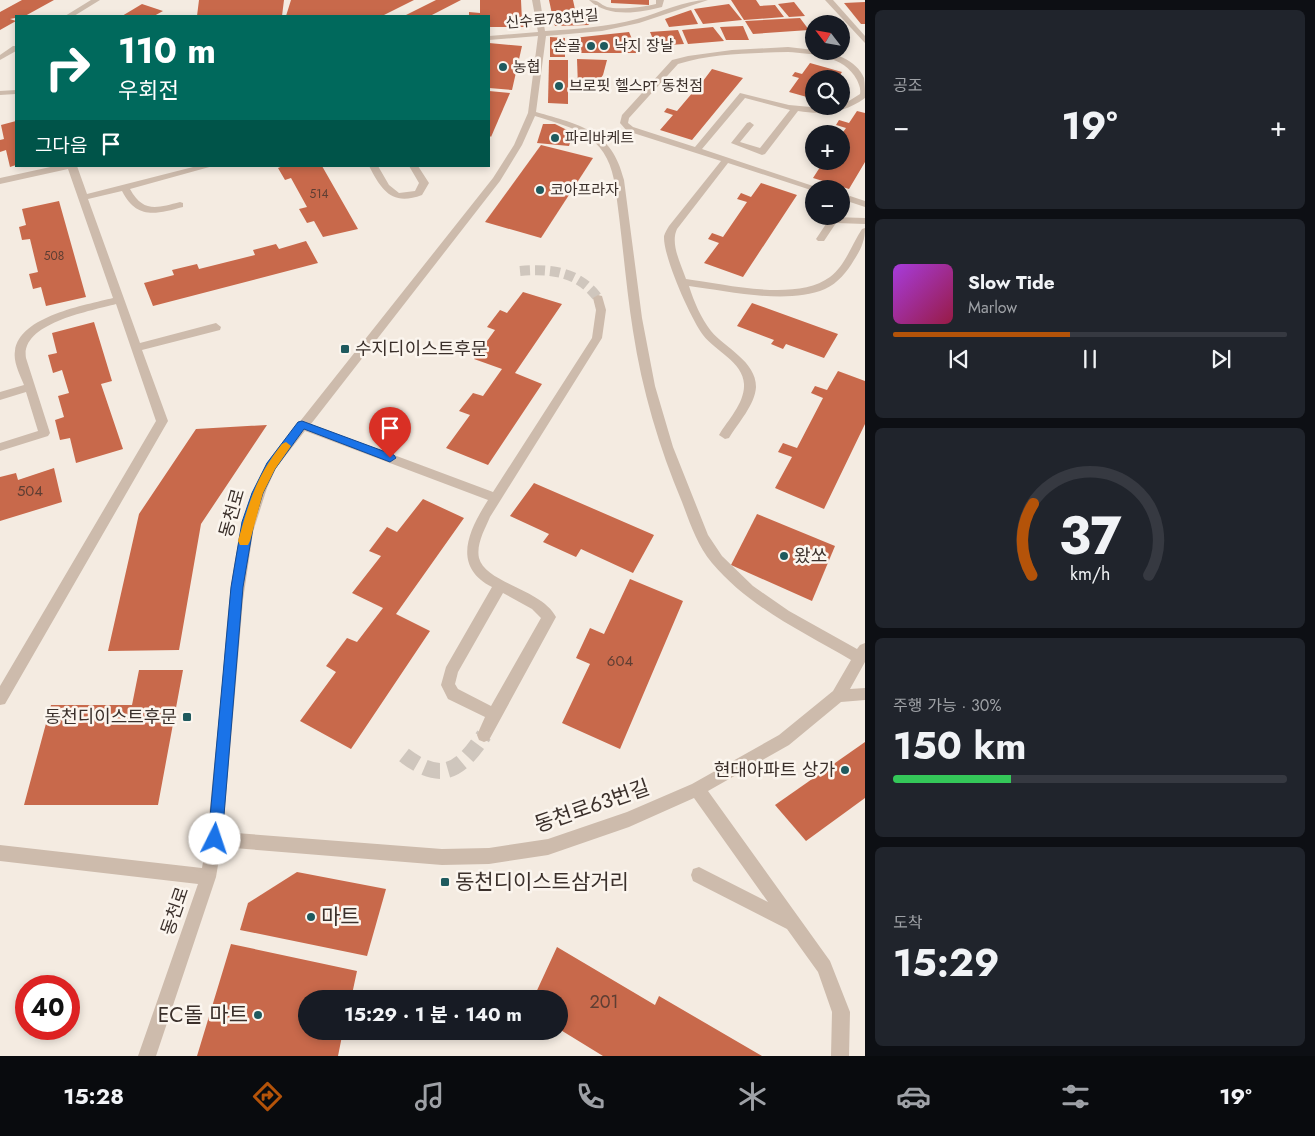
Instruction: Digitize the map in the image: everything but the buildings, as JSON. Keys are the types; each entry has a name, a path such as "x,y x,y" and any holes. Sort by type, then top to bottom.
{"street":[{"name":"동천로","path":"147,1056 208,877 215,839 237,587 248,522 257,493 271,466 302,424 497,179 518,145 532,112 542,34 536,0"},
{"path":"594,0 608,10 644,9 655,7 660,2 676,9"},
{"name":"신수로783번길","path":"490,38 602,29 639,21 704,0"},
{"path":"829,0 865,41"},
{"path":"71,15 93,1"},
{"path":"0,58 15,49"},
{"path":"697,150 743,95 795,108 819,110 849,106 864,95 863,80 851,66 830,56 816,52 790,49 681,59 675,62 625,117 624,123 630,129 805,185"},
{"path":"0,94 15,92"},
{"path":"750,125 735,143 762,152 795,108"},
{"path":"532,112 588,134 601,143 610,153 631,263 640,344 649,383 679,482 705,541 717,560 760,599 863,653"},
{"path":"725,434 746,400 750,387 747,373 708,334 696,315 670,246 669,235 677,221 726,160"},
{"path":"0,181 65,167"},
{"path":"0,699 162,421 70,167"},
{"path":"83,198 205,167"},
{"path":"374,167 387,190 397,196 410,198 419,193 424,183 414,167"},
{"path":"124,188 131,203 143,210 162,210 180,205"},
{"path":"850,199 865,204"},
{"path":"822,239 833,220 865,222"},
{"path":"683,282 785,293 806,292 820,288 834,280 865,230"},
{"path":"484,735 549,617 541,605 499,586 484,576 474,561 472,546 476,531 597,338 601,310 598,298"},
{"path":"0,447 44,434 20,350 26,336 48,320 119,300"},
{"path":"136,348 216,327"},
{"path":"0,396 30,387"},
{"path":"302,424 496,498"},
{"path":"494,714 453,694 448,685 451,672 499,586"},
{"name":"동천로63번길","path":"215,839 442,857 489,856 548,847 629,819 698,789 784,740 838,696 863,653"},
{"path":"838,696 865,694"},
{"path":"698,789 824,967 841,1012 840,1056"},
{"path":"0,853 208,877"},
{"path":"699,875 794,924"}],"tunnel":[{"path":"520,271 553,271 573,277 582,282 598,298"},
{"path":"404,755 417,764 429,769 440,771 449,769 458,765 467,757 484,735"}],"slow traffic":[{"path":"244,541 257,493 271,466 286,446"}],"place":[{"name":"손골","path":"591,46"},
{"name":"낙지 장날","path":"604,46"},
{"name":"농협","path":"503,67"},
{"name":"브로핏 헬스PT 동천점","path":"559,86"},
{"name":"파리바케트","path":"555,138"},
{"name":"코아프라자","path":"540,190"},
{"name":"수지디이스트후문","path":"345,349"},
{"name":"왔쏘","path":"784,556"},
{"name":"동천디이스트후문","path":"187,717"},
{"name":"현대아파트 상가","path":"845,770"},
{"name":"동천디이스트삼거리","path":"445,882"},
{"name":"마트","path":"311,917"},
{"name":"EC돌 마트","path":"258,1015"}],"route":[{"path":"215,839 237,587 248,522 257,493 271,466 302,424 390,458"}]}
